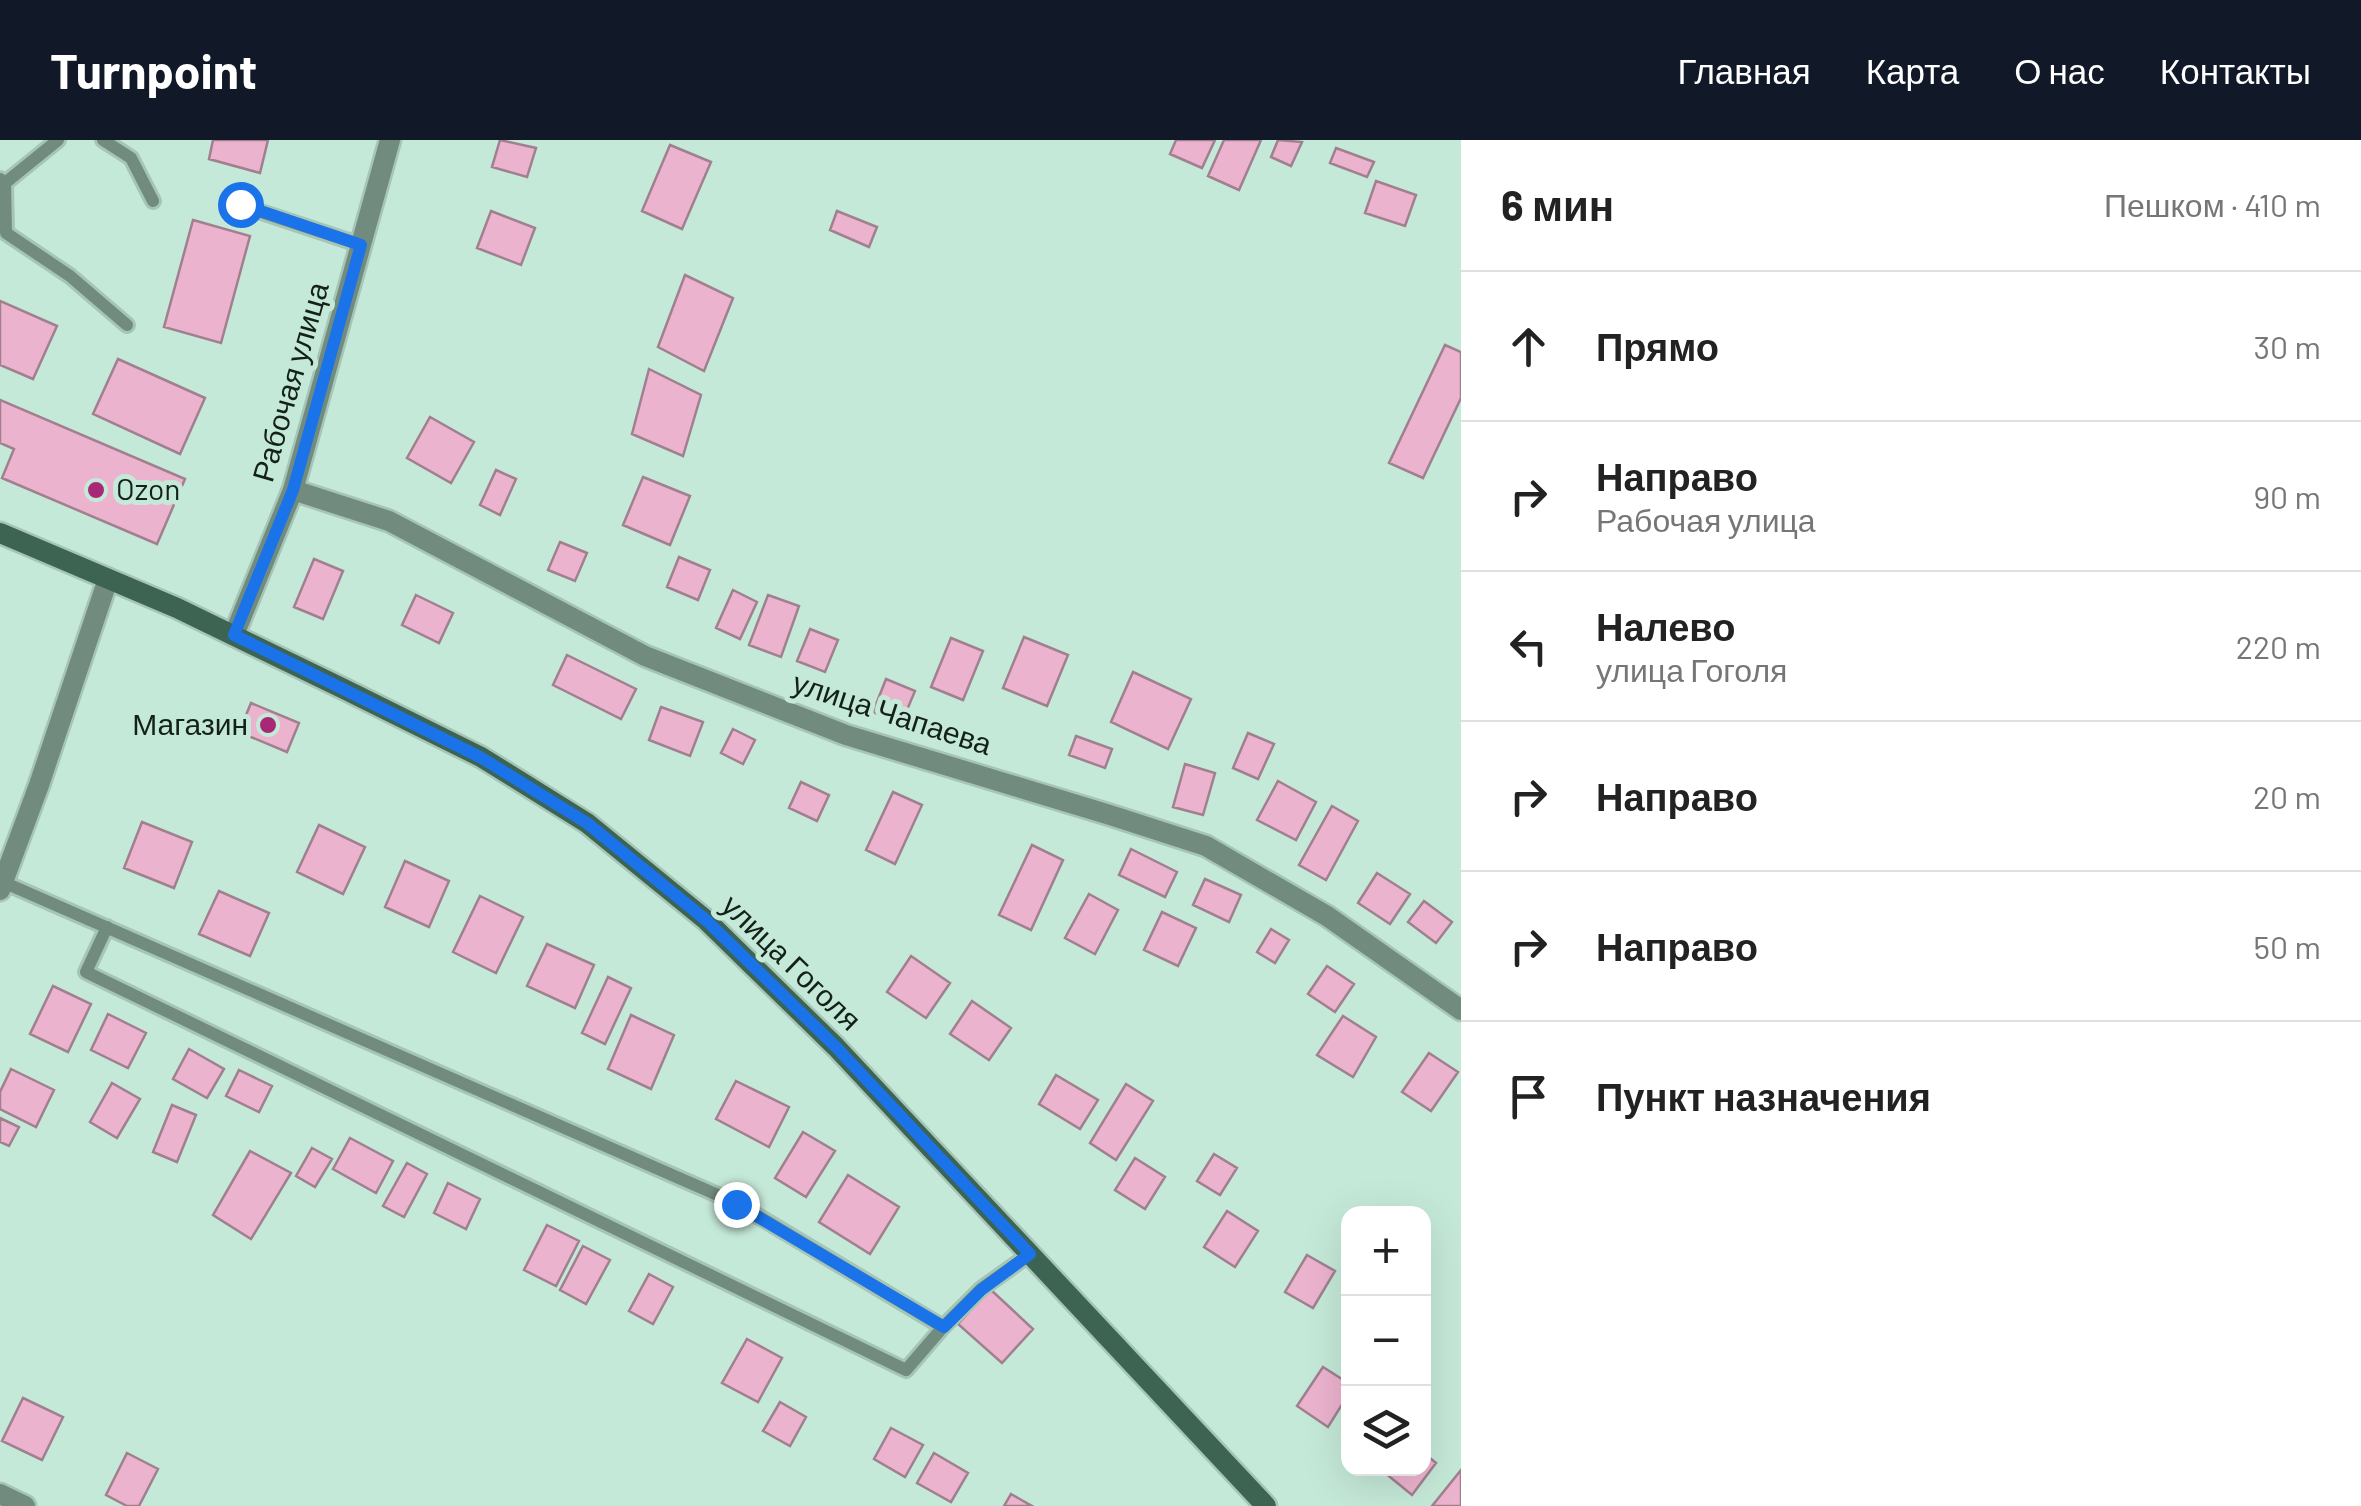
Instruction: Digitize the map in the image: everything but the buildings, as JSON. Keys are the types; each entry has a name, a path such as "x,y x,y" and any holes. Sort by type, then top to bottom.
{"main road":[{"name":"улица Гоголя","path":"0,533 234,635 480,757 587,823 706,920 836,1047 1266,1506"}],"street":[{"name":"Рабочая улица","path":"234,635 293,490 390,140"},
{"name":"улица Чапаева","path":"293,490 388,521 645,656 828,728 1206,846 1328,916 1461,1010"},
{"path":"2,886 108,579"},
{"path":"0,1494 25,1506"}],"lane":[{"path":"58,140 3,181 6,233 70,276 128,324"},
{"path":"103,140 130,158 154,201"},
{"path":"240,204 361,245"},
{"path":"2,886 106,927 736,1204 944,1327"},
{"path":"106,927 86,972 906,1370 981,1290 1030,1254"}],"place":[{"name":"Ozon","path":"96,490"},
{"name":"Магазин","path":"268,725"}],"route":[{"path":"240,204 361,245 293,490 234,635 480,757 587,823 706,920 836,1047 1030,1254 981,1290 944,1327 736,1204"}]}
